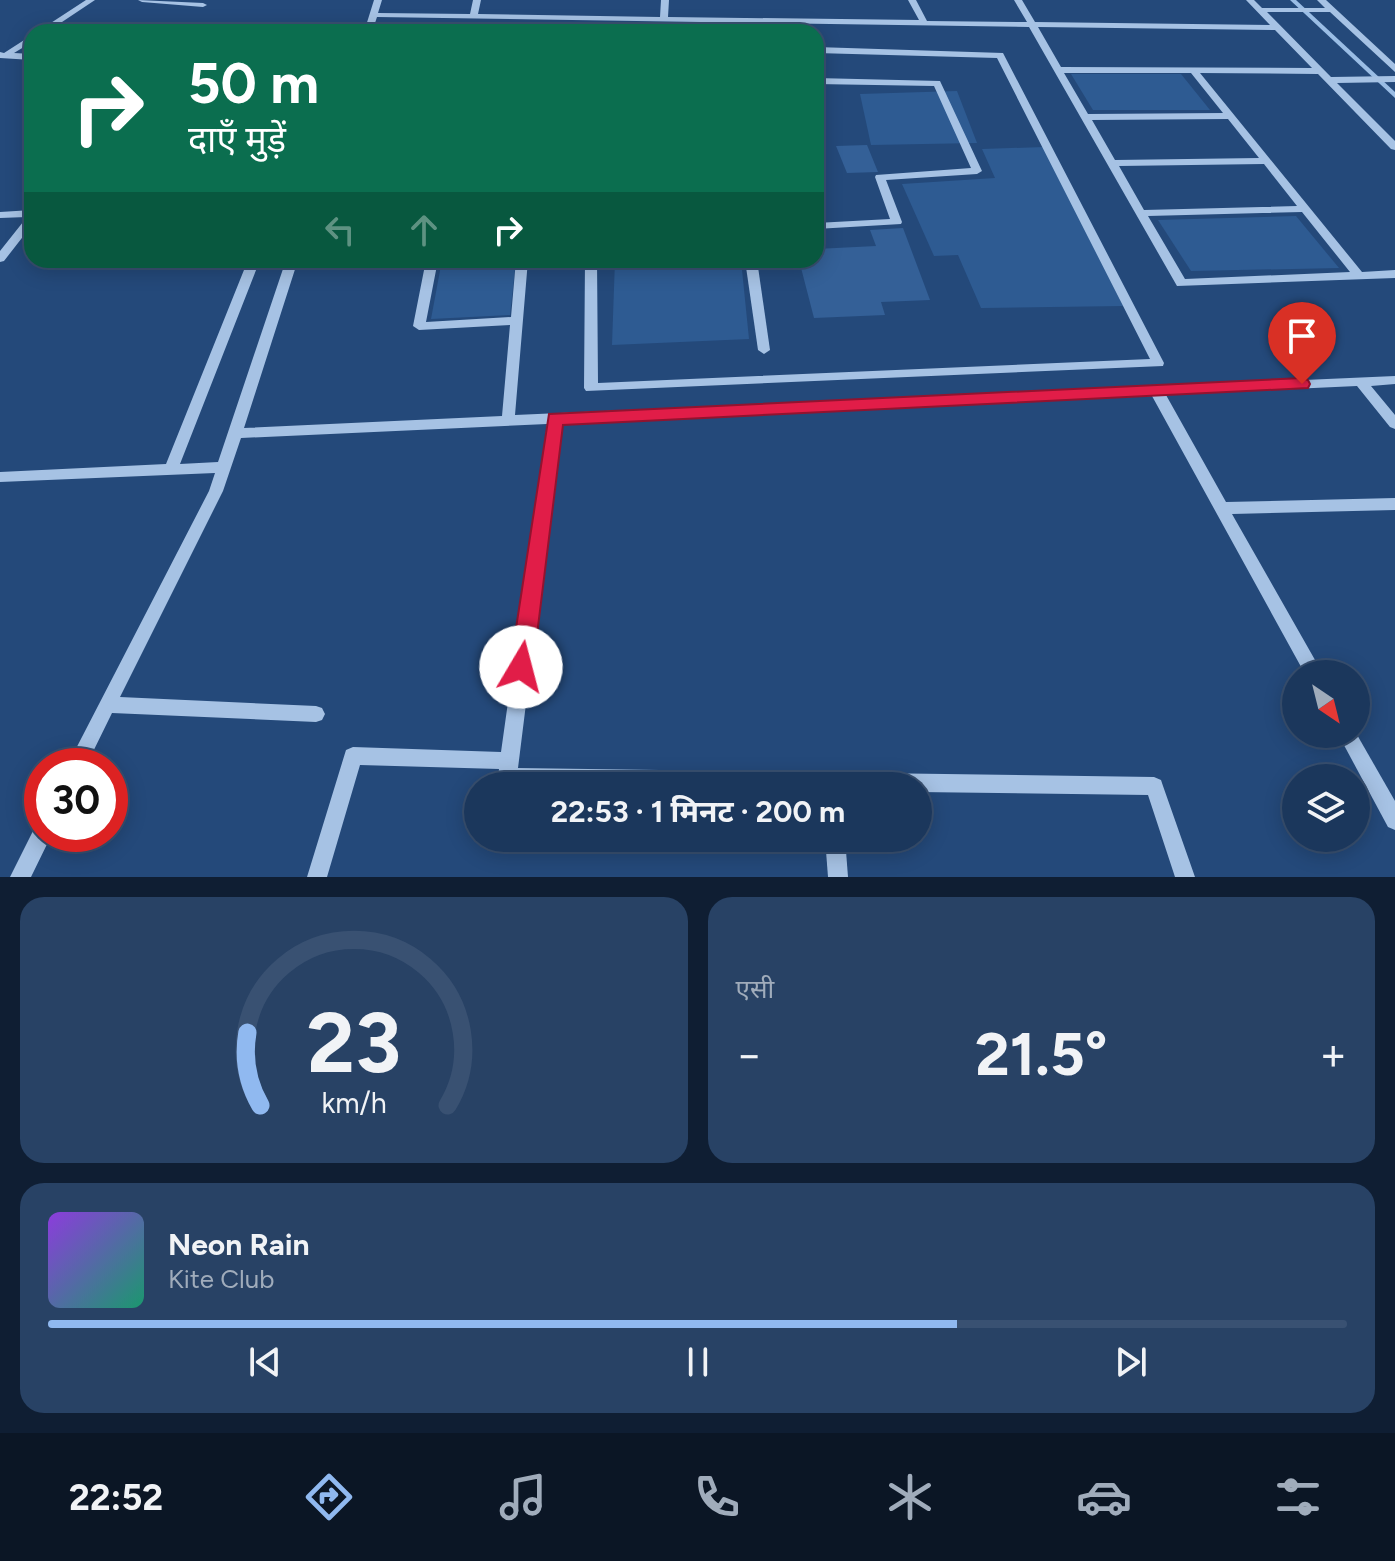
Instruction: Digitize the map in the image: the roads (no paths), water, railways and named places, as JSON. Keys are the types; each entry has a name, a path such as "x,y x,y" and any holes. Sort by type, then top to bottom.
{"street":[{"path":"54,24 91,0"},
{"path":"142,0 203,5"},
{"path":"370,24 378,0"},
{"path":"473,17 477,0"},
{"path":"664,20 665,0"},
{"path":"912,0 925,24"},
{"path":"1018,0 1181,283 1395,274"},
{"path":"1250,0 1395,147"},
{"path":"1321,0 1395,69"},
{"path":"1259,10 1332,10"},
{"path":"373,15 1277,28"},
{"path":"3,55 24,43"},
{"path":"591,268 591,388 1158,363 1000,55 824,50"},
{"path":"3,55 24,56"},
{"path":"1060,70 1320,71"},
{"path":"1194,71 1359,276"},
{"path":"1329,80 1392,79"},
{"path":"824,81 937,83 977,171 880,177 897,222 824,226"},
{"path":"1087,117 1230,116"},
{"path":"1112,163 1266,161"},
{"path":"1141,213 1305,209"},
{"path":"0,215 24,215"},
{"path":"0,259 24,226"},
{"path":"171,469 251,268"},
{"path":"85,748 216,491 289,268"},
{"path":"430,268 419,326 517,321"},
{"path":"508,421 521,268"},
{"path":"752,268 764,350"},
{"path":"235,433 1395,380"},
{"path":"1360,381 1395,424"},
{"path":"1156,390 1306,660"},
{"path":"508,772 555,419"},
{"path":"0,477 224,467"},
{"path":"1222,508 1395,504"},
{"path":"107,705 316,714"},
{"path":"1355,748 1395,820"},
{"path":"317,877 353,756 509,761"},
{"path":"932,785 1154,786 1185,877"},
{"path":"20,877 33,852"},
{"path":"836,852 838,877"}],"waterway":[{"path":"1293,0 1395,96"}]}
